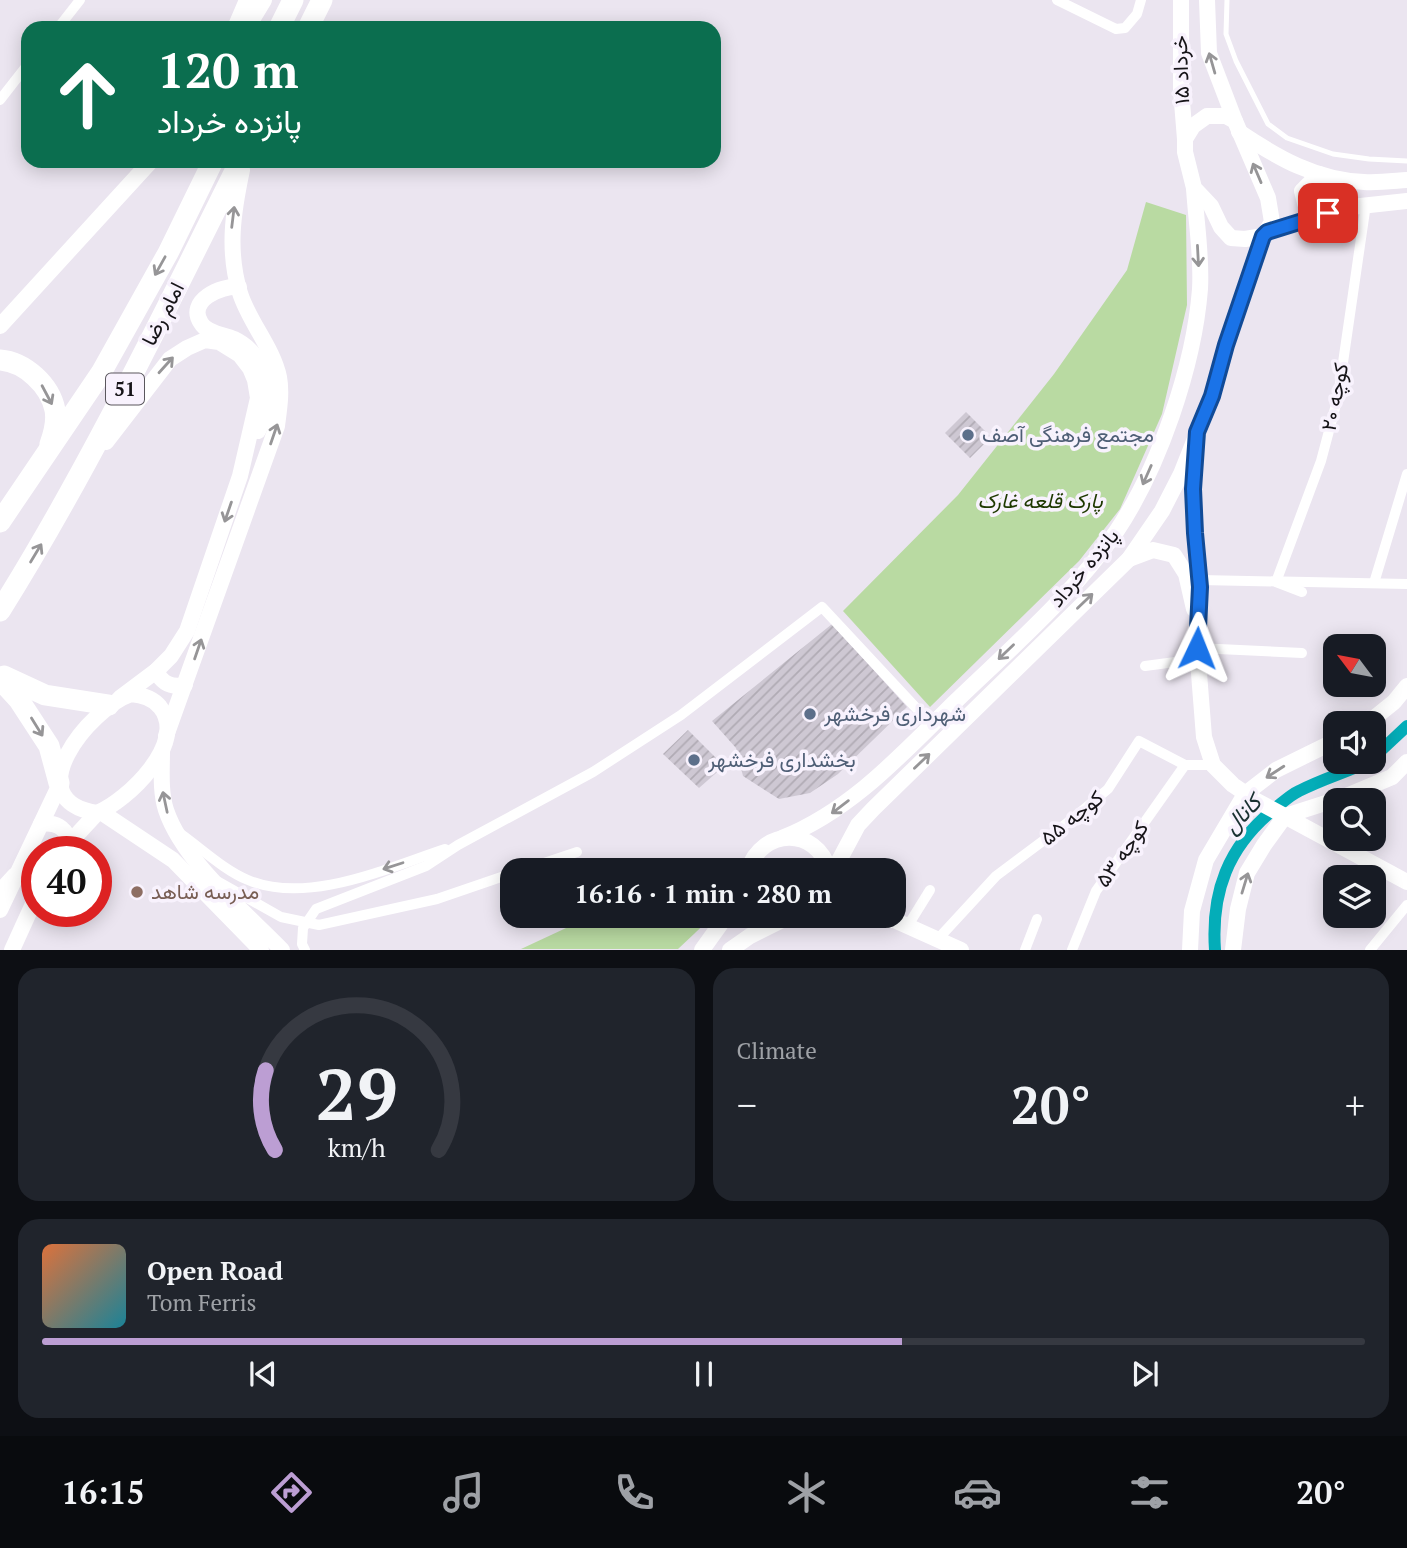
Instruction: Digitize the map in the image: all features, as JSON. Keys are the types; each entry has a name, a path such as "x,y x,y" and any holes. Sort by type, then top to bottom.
{"highway":[{"path":"282,21 293,0"},
{"path":"312,21 322,0"},
{"name":"امام رضا","path":"0,522 101,373 168,253 210,168"},
{"name":"امام رضا","path":"0,611 78,477 238,168"},
{"path":"0,360 12,361 33,374 47,391 55,410 54,431 47,454"},
{"path":"0,676 45,695 115,701"},
{"path":"0,676 49,746 59,785"}],"main road":[{"path":"238,21 247,0"},
{"path":"251,21 264,0"},
{"name":"۱۵ خرداد","path":"1181,0 1181,90 1185,152 1194,188"},
{"name":"۱۵ خرداد","path":"1207,0 1209,53 1268,198 1272,222 1265,234"},
{"path":"1185,139 1193,126 1207,116 1226,116 1277,157 1319,174 1365,183 1407,180"},
{"path":"0,326 145,168"},
{"path":"76,836 99,813 122,800 150,770 164,743 277,426 280,405 278,375 239,287 231,245 232,216 241,168"},
{"path":"1315,217 1305,203 1302,191 1319,174"},
{"path":"1194,188 1211,206 1221,227 1231,238 1245,239 1342,208 1407,201"},
{"name":"پانزده خرداد","path":"752,858 759,849 770,842 829,814 878,777 1064,594 1116,533 1140,492 1166,433 1192,340 1200,288 1194,188"},
{"name":"پانزده خرداد","path":"840,858 858,825 873,808 1129,559 1163,511 1212,396 1226,345 1265,234"},
{"path":"35,836 59,785 63,765 83,731 115,701 156,671 171,656 187,632 240,476 270,403 265,370 247,348 235,339 209,331 201,324 197,314 201,303 209,294 229,286 239,287"},
{"path":"78,477 170,359 205,340 219,342 240,355 255,380 258,398 240,476"},
{"path":"1197,432 1193,489 1200,580 1198,653 1204,737 1213,765 1250,797 1407,882"},
{"path":"1129,559 1153,550 1174,555 1186,574 1198,625"},
{"path":"156,671 164,682 178,687 185,685"},
{"path":"1383,711 1407,686"},
{"path":"115,701 131,694 140,695 158,704 167,723 162,784 165,808 173,828 186,850 210,877 282,950"},
{"path":"1189,950 1192,911 1206,860 1250,797 1276,770 1323,747"},
{"path":"1365,788 1392,777 1407,762"},
{"path":"59,785 60,792 73,807 99,813 173,860 261,950"},
{"path":"1233,950 1238,909 1247,873 1285,816 1323,804"},
{"path":"41,824 59,825 66,832 66,836"},
{"path":"782,838 805,841 815,847 824,858"},
{"path":"0,910 21,865"},
{"path":"12,950 22,927"},
{"path":"907,927 961,950"},
{"path":"702,950 718,928"},
{"path":"730,950 761,928"}],"street":[{"path":"64,21 80,0"},
{"path":"1057,0 1116,29 1125,28 1137,14 1141,0"},
{"path":"0,100 21,72"},
{"path":"0,87 13,82"},
{"name":"کوچه ۲۰","path":"1276,582 1321,461 1338,397 1366,204"},
{"path":"1374,583 1407,474"},
{"path":"1200,580 1407,584"},
{"path":"1276,582 1301,592"},
{"path":"304,950 302,944 305,922 316,909 426,866 458,845 593,772 681,715 822,607 932,724"},
{"path":"1145,666 1198,653 1302,653"},
{"name":"کوچه ۵۵","path":"937,940 996,876 1108,789 1139,741 1185,765 1213,765"},
{"name":"کوچه ۵۳","path":"1072,950 1096,891 1185,765"},
{"path":"173,828 248,880 282,888 309,888 344,881 458,845"},
{"path":"559,858 577,852"},
{"path":"0,887 21,864"},
{"path":"210,877 281,917 319,925 438,899 500,878"},
{"path":"907,927 930,890"},
{"path":"1370,950 1407,905"},
{"path":"1025,950 1037,919"}],"lane":[{"path":"1227,0 1226,34 1236,61 1268,124 1287,138 1333,155 1407,160"}],"green space":[{"name":"پارک قلعه غارک","path":"1146,202 1186,215 1187,305 1162,414 1120,509 1079,561 930,707 843,611 958,495 1054,374 1127,270"},
{"path":"566,928 700,928 678,949 521,949"}],"building":[{"name":"مجتمع فرهنگی آصف","path":"966,412 991,437 970,458 945,433"},
{"name":"شهرداری فرخشهر","path":"832,624 907,707 838,774 810,793 779,799 743,776 736,748 712,721"},
{"name":"بخشداری فرخشهر","path":"688,730 724,766 699,788 663,754"}],"waterway":[{"name":"کانال","path":"1386,746 1407,726"},
{"name":"کانال","path":"1215,950 1214,929 1220,890 1226,872 1244,839 1257,824 1292,795 1339,774"}],"place":[{"name":"مجتمع فرهنگی آصف","path":"968,435"},
{"name":"شهرداری فرخشهر","path":"810,714"},
{"name":"بخشداری فرخشهر","path":"694,760"},
{"name":"مدرسه شاهد","path":"137,892"}],"route":[{"path":"1197,648 1200,587 1193,489 1197,432 1212,396 1226,345 1263,236 1267,232 1328,213"}]}
